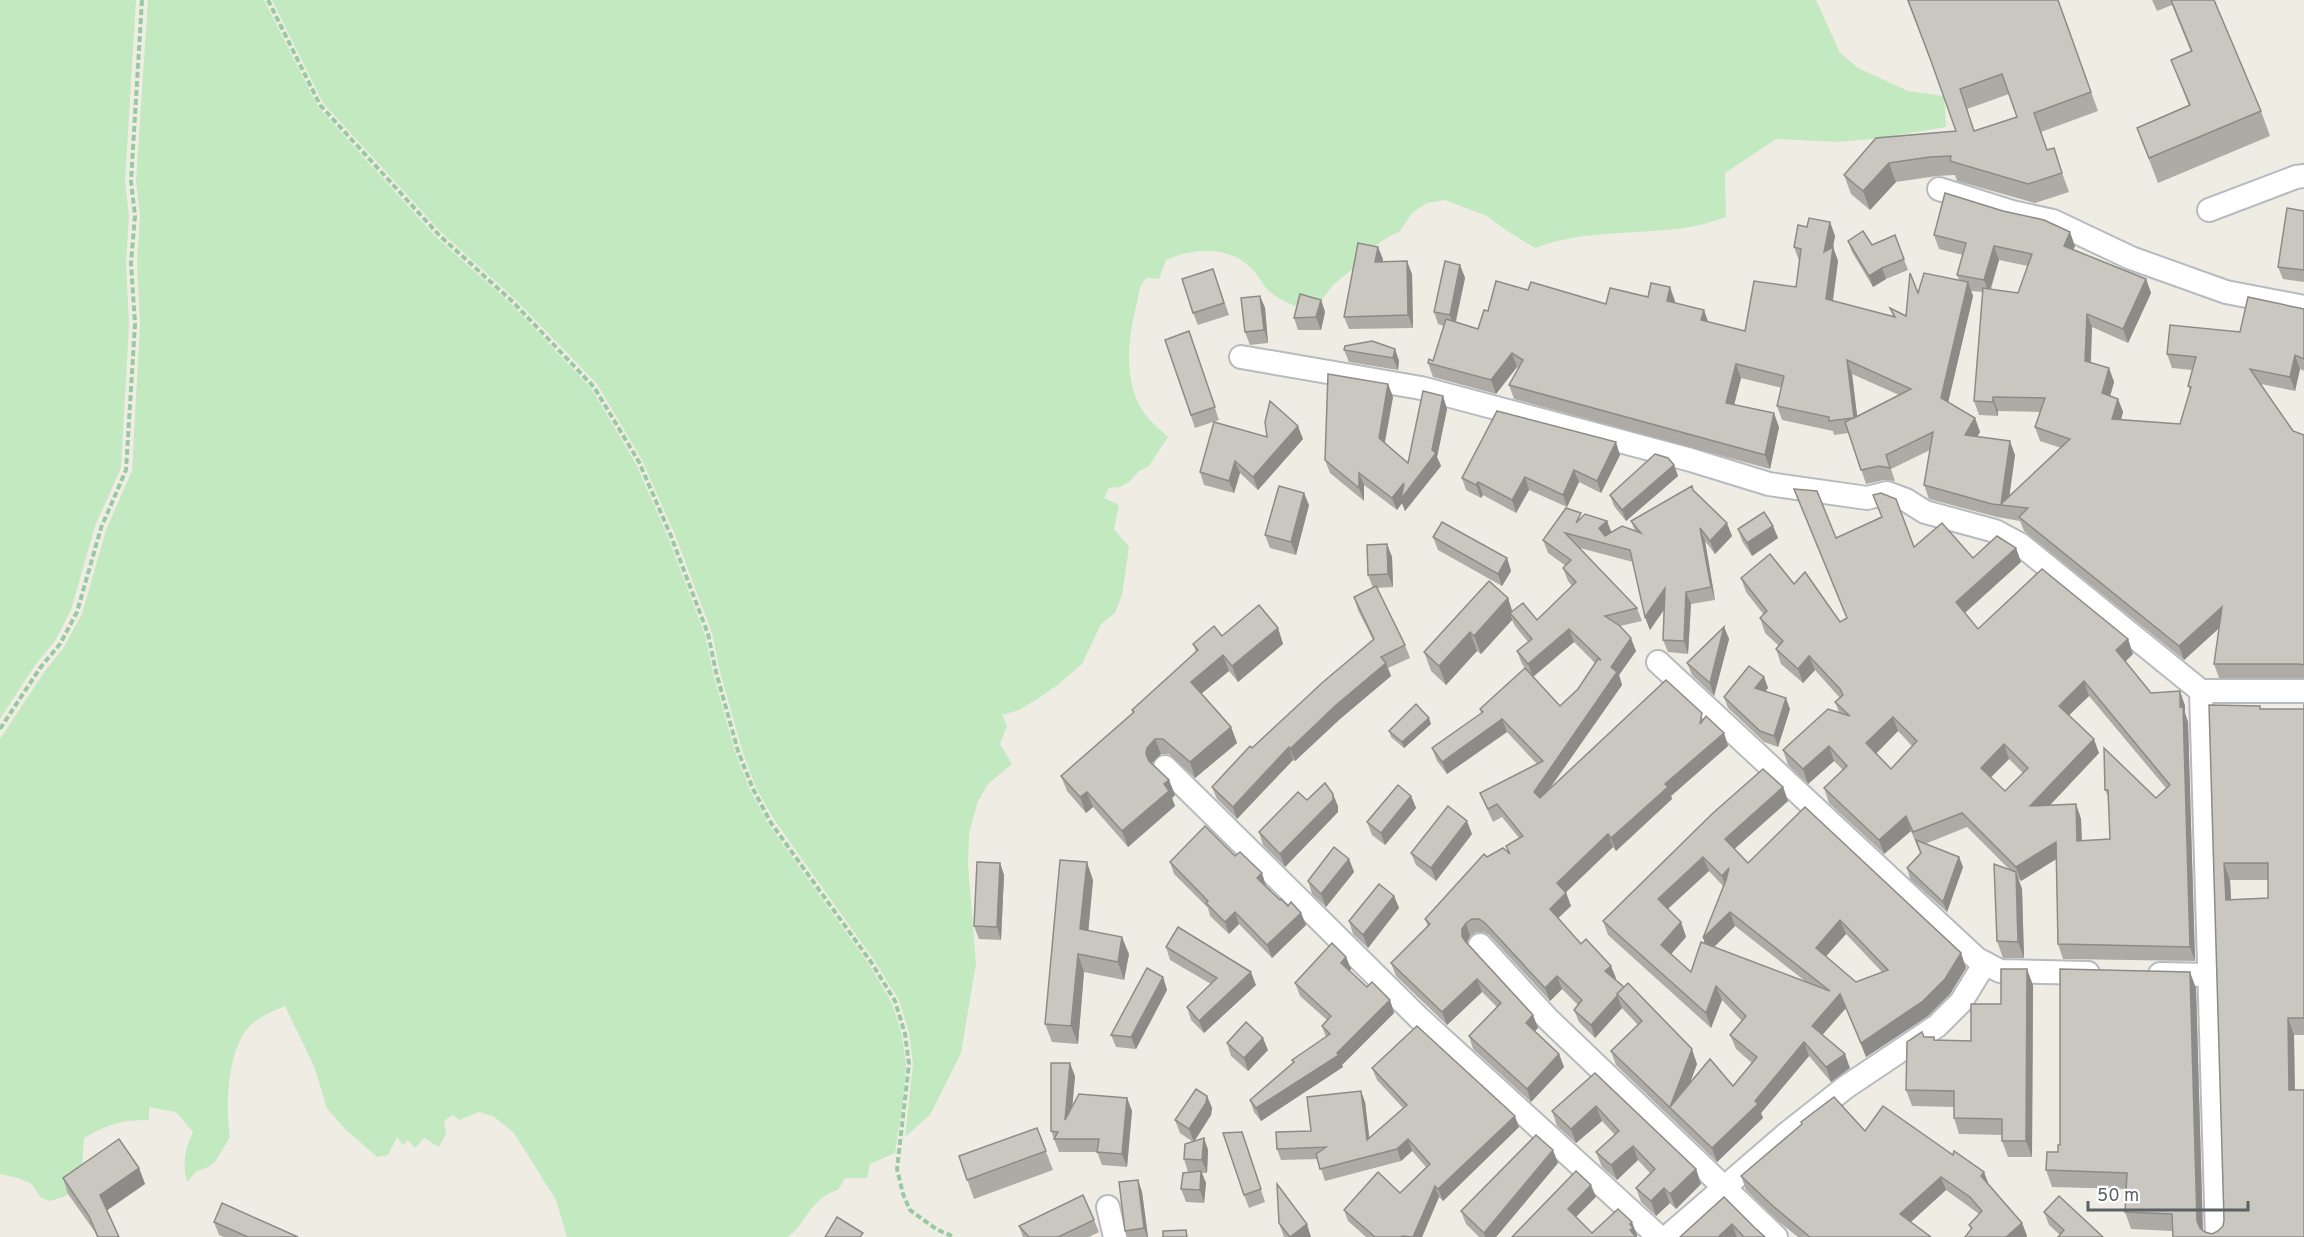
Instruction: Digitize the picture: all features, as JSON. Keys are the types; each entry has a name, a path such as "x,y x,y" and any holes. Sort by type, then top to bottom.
{"street":[{"path":"2209,210 2304,176"},
{"path":"1940,189 2012,212 2054,220 2131,258 2226,292 2304,307"},
{"path":"1241,357 1421,388 1691,460 1769,484 1867,498 1887,493 1906,500 1924,512 1995,531 2021,545 2201,691 2304,691"},
{"path":"1658,662 1968,951 1985,963 2000,971 2105,973"},
{"path":"2201,691 2217,1237"},
{"path":"1165,766 1419,1018 1659,1237"},
{"path":"1480,945 1548,1019 1776,1237"},
{"path":"1667,1237 1846,1087 1937,1026 1961,1002 1985,963"},
{"path":"2140,974 2210,975"},
{"path":"1108,1207 1115,1237"}],"path":[{"path":"0,729 40,668 60,644 77,612 101,528 126,470 135,324 131,263 135,216 130,182 142,0"},
{"path":"268,0 320,105 438,235 513,302 594,387 639,462 671,536 708,634 738,751 753,789 771,824 871,962 895,1001 905,1034 909,1064 897,1169 903,1194 910,1210 936,1229 954,1237"}],"green space":[{"path":"0,0 136,0 125,182 129,216 126,263 129,324 121,468 95,526 71,610 55,641 35,665 0,719"},
{"path":"148,0 264,0 318,107 436,237 511,304 591,388 636,464 668,537 705,635 735,752 750,790 769,825 868,963 892,1003 902,1035 906,1064 895,1153 870,1164 867,1178 845,1178 838,1190 829,1193 816,1203 788,1237 567,1237 556,1200 514,1133 493,1116 479,1112 459,1120 453,1115 444,1121 446,1134 439,1147 424,1138 415,1148 408,1140 403,1145 397,1137 388,1155 377,1157 344,1128 327,1108 314,1066 285,1006 260,1018 244,1033 233,1061 230,1077 228,1124 230,1137 215,1162 197,1171 187,1182 185,1157 193,1132 176,1112 149,1107 149,1120 115,1124 84,1138 81,1180 66,1196 50,1201 41,1198 32,1184 0,1174 0,739 45,671 64,647 82,614 106,530 132,471 140,324 137,263 140,216 136,181"},
{"path":"272,0 1816,0 1840,53 1858,68 1908,91 1944,96 1946,127 1881,138 1838,142 1776,139 1725,173 1726,217 1675,229 1594,235 1535,248 1487,216 1445,200 1427,203 1413,212 1399,232 1370,249 1356,266 1333,285 1313,311 1293,305 1274,295 1250,267 1231,255 1220,252 1198,251 1176,256 1166,260 1159,279 1147,278 1139,291 1129,349 1129,364 1134,393 1140,406 1150,421 1168,437 1149,466 1139,471 1130,481 1120,487 1109,488 1104,498 1119,505 1114,529 1129,547 1122,595 1115,613 1101,624 1082,664 1037,699 1019,710 1002,715 1007,726 1000,744 1012,764 988,784 978,801 969,833 968,865 976,964 961,1053 930,1115 905,1137 913,1064 909,1033 899,1000 874,960 775,821 756,788 742,750 720,672 712,633 675,535 642,460 597,384 516,300 441,232 323,103"}],"building":[{"path":"1908,0 2058,0 2091,92 2034,113 2047,150 2054,148 2062,173 2028,184 1950,161 1951,156 1889,163 1863,191 1844,175 1876,138 1956,131","holes":["2002,74 2017,117 1974,131 1960,89"]},
{"path":"2171,0 2214,0 2261,111 2149,158 2137,128 2190,105 2171,60 2192,51"},
{"path":"1945,193 2003,211 2044,220 2070,232 2064,246 2146,279 2123,329 2087,314 2085,361 2109,368 2102,393 2118,399 2112,419 2180,424 2191,387 2188,386 2196,357 2167,354 2170,325 2240,332 2248,297 2304,309 2304,359 2295,355 2290,377 2250,369 2293,431 2304,435 2304,665 2214,664 2222,607 2179,646 2019,517 2028,508 1992,504 1924,485 1933,432 1886,455 1890,468 1879,466 1861,470 1845,422 1853,418 1829,421 1829,417 1777,406 1784,376 1736,364 1726,403 1774,413 1765,455 1509,385 1523,360 1512,353 1491,380 1428,363 1429,359 1433,361 1446,319 1478,329 1484,310 1488,311 1496,281 1528,290 1531,282 1606,304 1610,288 1648,297 1651,283 1670,287 1667,301 1704,310 1701,320 1745,331 1754,281 1796,287 1801,249 1794,247 1798,225 1807,227 1809,218 1830,222 1824,252 1833,247 1826,299 1895,317 1890,308 1906,316 1910,273 1918,293 1924,273 1968,282 1941,398 1975,418 1965,435 2010,441 2001,504 2070,439 2035,427 2045,398 1993,397 1993,402 1974,401 1983,288 2018,293 2032,254 1994,246 1984,280 1957,275 1966,243 1934,235","holes":["1847,360 1911,389 1854,418"]},
{"path":"2287,208 2304,211 2304,270 2278,267"},
{"path":"1863,231 1872,245 1895,235 1904,259 1869,276 1848,241"},
{"path":"1358,243 1378,247 1375,262 1407,261 1408,315 1344,317"},
{"path":"1445,261 1460,265 1450,315 1434,312"},
{"path":"1213,269 1224,303 1193,313 1182,279"},
{"path":"1300,294 1321,300 1316,317 1294,318"},
{"path":"1260,296 1264,330 1245,332 1241,298"},
{"path":"1189,331 1215,407 1191,415 1165,340"},
{"path":"1372,341 1395,349 1393,358 1344,350 1345,346"},
{"path":"1328,374 1388,384 1379,438 1408,463 1423,391 1443,396 1432,450 1436,453 1401,499 1404,483 1392,498 1359,473 1359,488 1325,460"},
{"path":"1270,401 1298,426 1253,477 1235,461 1229,481 1200,472 1214,422 1267,437 1265,422"},
{"path":"1497,411 1616,442 1597,481 1574,470 1563,495 1525,477 1512,500 1478,482 1476,485 1462,478"},
{"path":"1655,454 1668,458 1674,465 1622,510 1610,495"},
{"path":"1279,486 1304,493 1291,542 1265,535"},
{"path":"1692,486 1693,490 1727,523 1710,541 1700,528 1711,587 1686,592 1684,641 1663,640 1665,588 1645,617 1630,550 1565,533 1637,608 1605,616 1620,626 1631,638 1611,667 1617,672 1534,792 1540,798 1666,680 1702,713 1700,724 1706,716 1724,733 1665,784 1668,787 1611,838 1608,834 1557,883 1566,893 1550,909 1581,944 1586,939 1611,966 1605,971 1624,987 1591,1025 1574,1010 1582,1000 1557,976 1545,988 1479,919 1472,919 1462,929 1465,941 1533,1015 1526,1023 1559,1054 1527,1089 1469,1036 1501,1003 1477,979 1442,1012 1391,963 1430,924 1425,919 1484,854 1487,857 1503,848 1510,854 1506,846 1523,836 1497,804 1488,809 1480,793 1543,761 1502,719 1442,762 1432,748 1483,712 1480,709 1525,668 1560,706 1578,689 1598,659 1601,660 1569,629 1528,664 1517,651 1532,639 1510,613 1523,603 1537,620 1576,582 1563,568 1571,560 1543,540 1566,508 1581,513 1576,523 1585,514 1607,521 1599,528 1605,536 1622,526 1641,533 1631,521"},
{"path":"1794,489 1817,491 1836,538 1882,517 1873,495 1881,493 1896,499 1914,547 1942,523 1973,558 1997,536 2016,548 1956,602 1978,629 2042,569 2128,639 2116,650 2151,693 2180,691 2180,707 2183,707 2190,947 2058,944 2056,842 2016,867 1962,813 1913,832 1906,816 1879,840 1824,788 1847,766 1829,746 1803,769 1783,750 1828,709 1850,716 1835,702 1843,695 1840,689 1809,656 1798,669 1776,649 1783,641 1760,618 1767,611 1741,578 1770,554 1794,584 1805,572 1840,622 1847,618","holes":["2084,681 2170,785 2156,798 2104,748 2110,839 2077,841 2076,804 2030,806 2094,739 2059,706","1893,717 1917,741 1891,769 1866,743","2004,744 2028,768 2005,791 1981,768"]},
{"path":"1764,512 1773,526 1747,543 1738,529"},
{"path":"1442,522 1507,558 1498,574 1433,537"},
{"path":"1387,544 1388,574 1368,575 1367,545"},
{"path":"1489,581 1508,598 1474,636 1470,632 1439,666 1424,652"},
{"path":"1376,586 1405,645 1381,657 1386,663 1335,706 1290,749 1289,747 1233,807 1212,787 1250,746 1252,748 1323,682 1374,639 1354,597"},
{"path":"1259,605 1278,628 1232,666 1223,655 1191,682 1231,727 1190,762 1163,739 1155,739 1147,748 1146,754 1149,761 1169,780 1164,784 1169,791 1122,831 1087,792 1080,797 1061,776 1134,712 1132,710 1198,650 1193,644 1214,626 1222,636"},
{"path":"1724,627 1710,683 1687,663"},
{"path":"1749,666 1764,677 1755,688 1786,698 1774,736 1760,731 1724,697"},
{"path":"1416,704 1429,718 1402,742 1389,731"},
{"path":"2209,705 2260,706 2260,709 2304,709 2304,1018 2288,1018 2289,1090 2304,1090 2304,1237 2173,1237 2172,1214 2125,1212 2127,1173 2046,1170 2047,1152 2058,1152 2058,1145 2060,1145 2060,969 2190,972 2197,1221 2205,1232 2212,1234 2218,1231 2223,1226 2224,1220","holes":["2224,863 2268,863 2268,898 2226,900"]},
{"path":"1763,769 1783,787 1725,839 1748,863 1805,807 1961,953 1945,979 1923,1001 1861,1043 1840,994 1812,1026 1845,1054 1826,1067 1804,1042 1755,1101 1758,1104 1712,1148 1611,1051 1642,1021 1617,994 1628,983 1692,1049 1670,1107 1710,1059 1733,1086 1757,1057 1730,1035 1746,1016 1716,986 1706,1013 1603,921 1713,813","holes":["1703,857 1722,876 1729,868 1703,938 1730,912 1830,991 1701,942 1691,972 1661,945 1681,922 1658,899","1840,920 1888,970 1856,982 1816,948"]},
{"path":"1325,783 1333,794 1333,800 1280,854 1259,832 1298,792 1307,800"},
{"path":"1398,785 1411,796 1381,833 1367,822"},
{"path":"1448,806 1467,821 1431,868 1411,853"},
{"path":"1205,826 1235,856 1240,852 1262,873 1257,878 1280,900 1288,906 1291,902 1301,913 1267,945 1235,912 1225,922 1170,862"},
{"path":"1916,840 1959,857 1943,902 1907,868 1921,853"},
{"path":"1334,847 1349,859 1321,894 1308,881"},
{"path":"1060,860 1087,862 1080,929 1122,937 1118,962 1078,954 1071,1026 1045,1024"},
{"path":"977,862 1000,863 997,927 974,926"},
{"path":"1994,864 2016,872 2018,942 1997,941"},
{"path":"1379,884 1394,896 1363,935 1349,921"},
{"path":"1178,927 1251,972 1199,1021 1187,1007 1217,978 1166,947"},
{"path":"1332,943 1346,957 1341,963 1367,987 1372,982 1390,1000 1337,1053 1339,1055 1256,1108 1250,1100 1294,1062 1292,1060 1330,1034 1322,1026 1331,1016 1295,983"},
{"path":"1147,968 1163,977 1131,1037 1111,1035"},
{"path":"2001,969 2027,969 2026,1141 2002,1141 2002,1119 1954,1118 1954,1091 1906,1090 1907,1042 1922,1032 1924,1037 1934,1037 1934,1040 1971,1041 1971,1004 2001,1004"},
{"path":"1246,1022 1263,1038 1244,1058 1227,1043"},
{"path":"1417,1026 1515,1116 1438,1189 1435,1186 1413,1237 1375,1237 1344,1210 1378,1172 1400,1193 1430,1164 1408,1139 1397,1149 1320,1169 1316,1154 1326,1147 1277,1149 1276,1132 1311,1131 1307,1097 1361,1091 1367,1140 1407,1105 1372,1068"},
{"path":"1051,1063 1070,1063 1065,1120 1079,1094 1127,1098 1122,1154 1097,1152 1099,1139 1054,1139 1058,1132 1051,1131"},
{"path":"1595,1073 1696,1169 1670,1194 1664,1188 1651,1201 1636,1188 1655,1169 1633,1146 1611,1165 1596,1152 1619,1131 1596,1106 1571,1129 1552,1111"},
{"path":"1196,1089 1207,1096 1206,1103 1189,1129 1175,1120"},
{"path":"1834,1097 1865,1131 1883,1106 1953,1155 1954,1151 1984,1172 1981,1176 2022,1223 2006,1237 1965,1237 1972,1228 1969,1225 1982,1211 1970,1197 1941,1177 1900,1214 1931,1237 1810,1237 1741,1176 1802,1124 1801,1122"},
{"path":"1037,1128 1046,1151 967,1180 959,1156"},
{"path":"1242,1132 1261,1189 1244,1195 1223,1133"},
{"path":"1536,1135 1553,1150 1484,1233 1461,1211"},
{"path":"1204,1138 1202,1160 1184,1159 1185,1144"},
{"path":"119,1139 139,1168 100,1195 119,1237 98,1237 89,1216 63,1178"},
{"path":"1201,1171 1200,1190 1181,1189 1183,1173"},
{"path":"1576,1171 1591,1185 1568,1209 1592,1233 1618,1209 1632,1222 1630,1224 1633,1228 1630,1230 1636,1237 1512,1237"},
{"path":"1138,1180 1144,1228 1125,1231 1119,1182"},
{"path":"1277,1184 1307,1224 1290,1237 1279,1223"},
{"path":"1083,1195 1094,1220 1058,1237 1029,1237 1019,1226"},
{"path":"2059,1196 2103,1237 2058,1237 2064,1230 2044,1212"},
{"path":"1724,1197 1765,1237 1744,1237 1732,1224 1718,1237 1680,1237"},
{"path":"222,1203 298,1237 248,1237 214,1222"},
{"path":"837,1217 863,1233 860,1237 825,1237"},
{"path":"1186,1230 1187,1237 1163,1237 1163,1231"}]}
